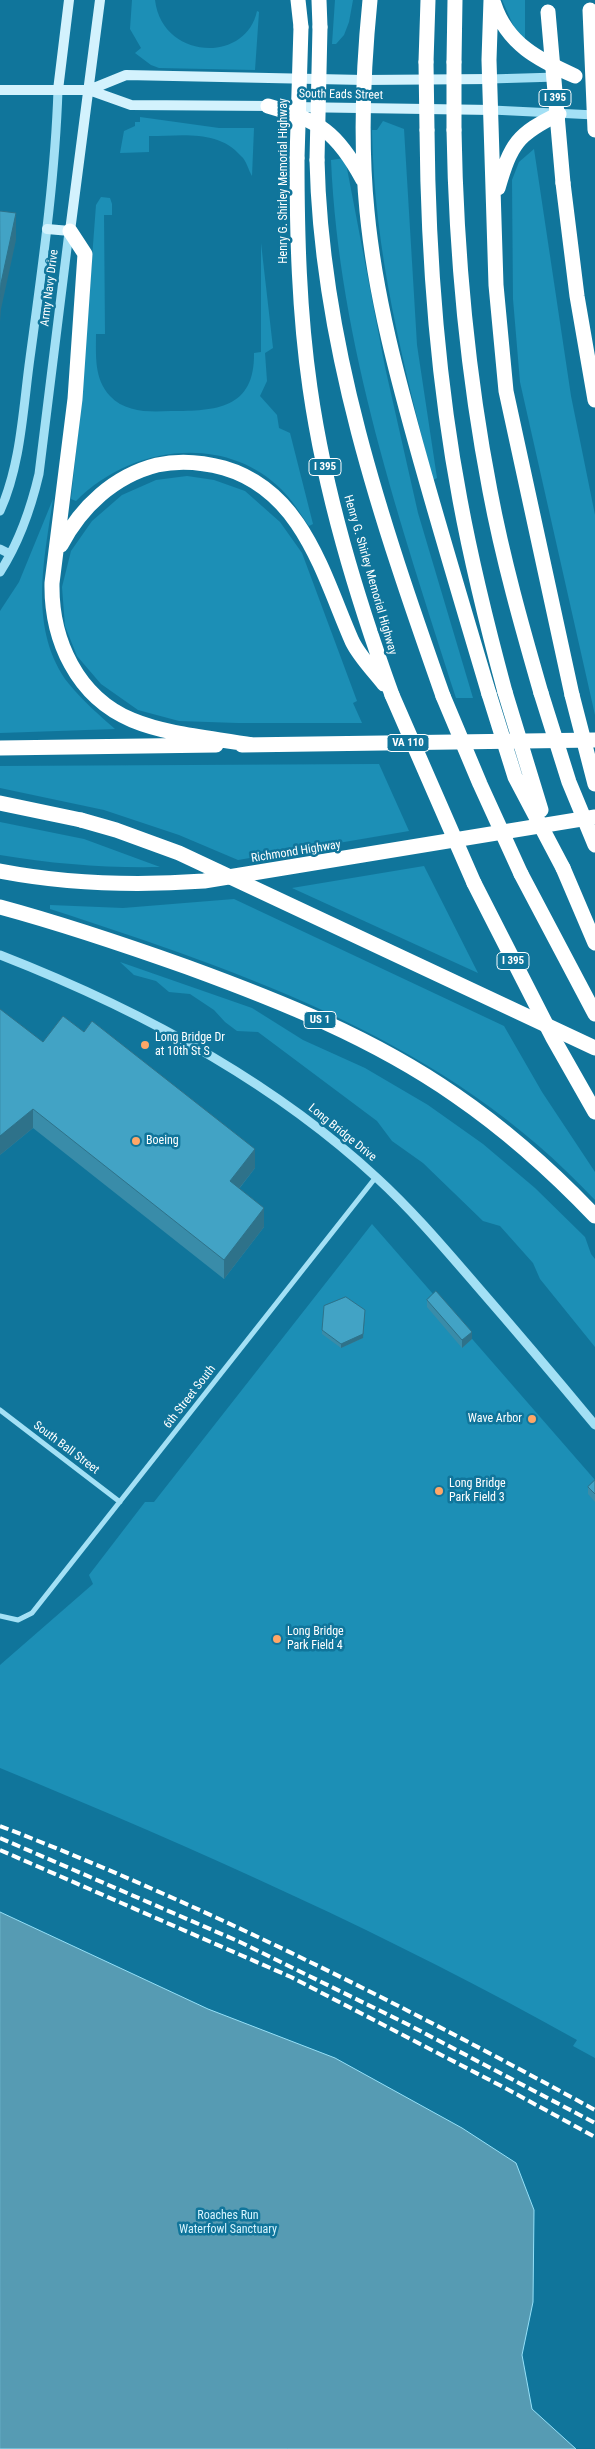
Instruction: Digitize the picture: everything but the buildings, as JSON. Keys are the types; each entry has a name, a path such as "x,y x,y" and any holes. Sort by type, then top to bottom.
{"highway":[{"path":"298,0 301,27"},
{"name":"Henry G. Shirley Memorial Highway","path":"303,0 297,158 297,232 303,320 319,439 354,580 392,695 474,883 553,1038 595,1112"},
{"path":"319,0 317,160 323,255 346,380 384,520 443,696 480,784 521,874 595,1014"},
{"path":"370,0 363,107 365,182 371,245 391,350 446,551 515,777 563,868"},
{"path":"428,0 426,62 427,130 433,290 445,403 460,499 482,603 530,778 563,868 595,943"},
{"path":"456,0 454,130 457,229 466,334 480,437 501,543 541,693 569,782 595,845"},
{"path":"492,0 503,26 520,46 545,63 575,76"},
{"path":"492,0 490,79 493,204 496,285 506,391 572,695 595,784"},
{"path":"590,5 595,130"},
{"name":"I 395","path":"548,6 563,183 577,296 595,400"},
{"path":"268,106 302,116 321,126 343,148 365,182"},
{"path":"493,204 506,160 515,144 532,129 560,114"},
{"path":"70,231 85,254 75,399 52,598 56,630 69,663 78,677 102,702 131,720 148,725 252,744"},
{"path":"56,553 74,524 90,504 110,487 139,471 168,463 182,462 215,466 246,476 273,494 296,520 333,590 353,643 392,695"},
{"name":"VA 110","path":"0,748 595,740"},
{"path":"0,803 81,820 116,830 179,853 595,1048"},
{"name":"Richmond Highway","path":"0,871 104,884 162,884 204,881 595,817"},
{"name":"US 1","path":"0,907 124,944 219,978 275,1000 369,1043 427,1077 483,1115 536,1158 595,1216"}],"main road":[{"name":"Army Navy Drive","path":"58,90 68,0"},
{"name":"Army Navy Drive","path":"70,231 100,0"},
{"name":"South Eads Street","path":"89,90 126,75 364,80 490,79"},
{"name":"South Eads Street","path":"0,90 89,90 131,105 492,110"},
{"path":"47,229 70,231"}],"street":[{"name":"South Eads Street","path":"490,79 595,75"},
{"name":"Army Navy Drive","path":"0,511 12,474 22,419 47,229 57,127 58,90"},
{"name":"South Eads Street","path":"492,110 595,115"},
{"name":"Army Navy Drive","path":"0,572 31,506 39,474 70,231"},
{"path":"0,549 10,554"},
{"name":"Long Bridge Drive","path":"0,955 86,991 176,1037 250,1081 304,1118 376,1177 456,1262 595,1424"},
{"name":"6th Street South","path":"0,1616 13,1620 24,1619 32,1613 376,1177"},
{"name":"South Ball Street","path":"0,1410 120,1502"}],"shaded area":[{"path":"132,0 155,0 161,20 172,34 187,44 204,48 222,47 237,40 250,28 257,11 259,12 255,70 159,68 151,65 135,53 141,48 130,29"},
{"path":"335,0 353,0 349,22 344,35 336,44 332,44"},
{"path":"502,0 525,0 525,39 514,27"},
{"path":"140,117 219,128 254,128 252,176 243,158 232,147 210,138 186,135 149,136 149,152 120,153 124,131 135,126 135,122 140,122"},
{"path":"383,121 404,129 417,345 437,478 433,480 401,350 384,264 378,220 372,130 377,130"},
{"path":"534,149 571,396 595,515 595,715 520,382 513,299 512,180 519,162"},
{"path":"345,158 385,367 418,513 473,698 456,698 394,499 359,365 336,229 331,160"},
{"path":"101,197 110,198 112,215 104,215 105,334 96,334 97,367 105,389 116,402 123,406 155,411 203,410 230,403 240,396 248,386 253,372 254,353 261,352 261,243 273,348 265,353 267,381 260,396 277,415 279,428 290,433 313,524 309,526 285,493 258,471 232,459 205,454 177,453 149,458 122,468 98,483 76,501 71,499 81,405 96,205"},
{"path":"187,476 214,480 245,491 280,522 302,553 357,701 353,703 362,723 179,721 138,710 101,684 77,656 65,626 62,587 71,551 92,521 122,495 156,480"},
{"path":"53,499 43,571 42,594 48,641 56,663 69,684 85,702 115,729 0,733 0,611 19,582"},
{"path":"379,764 409,831 238,860 179,835 104,810 0,788 0,766"},
{"path":"0,822 84,839 160,867 80,865 0,855"},
{"path":"424,866 478,973 292,888"},
{"path":"234,899 504,1026 542,1092 595,1172 595,1200 538,1145 476,1097 411,1056 342,1020 272,988 199,960 50,909 50,905 123,908"},
{"path":"120,962 252,1008 303,1040 365,1068 428,1105 483,1144 535,1188 585,1237 591,1254 595,1259 595,1347 540,1279 533,1263 500,1226 483,1221 423,1163 392,1141 377,1121 258,1032 237,1031 214,1010 190,994 169,992 156,981 134,975"},
{"path":"372,1224 595,1480 595,2058 573,2046 577,2040 437,1965 220,1862 0,1768 0,1665 93,1584 89,1575 145,1502 154,1502"},
{"name":"Roaches Run Waterfowl Sanctuary","path":"0,1912 208,2009 335,2058 462,2128 516,2163 534,2210 533,2302 522,2355 532,2409 576,2449 0,2449"}],"railway":[{"path":"0,1826 152,1889 302,1958 450,2032 595,2110"},
{"path":"0,1838 240,1942 409,2025 595,2123"},
{"path":"0,1850 291,1977 595,2137"}],"place":[{"name":"Long Bridge Dr at 10th St S","path":"145,1045"},
{"name":"Boeing","path":"136,1141"},
{"name":"Wave Arbor","path":"532,1419"},
{"name":"Long Bridge Park Field 3","path":"439,1491"},
{"name":"Long Bridge Park Field 4","path":"277,1639"}]}
